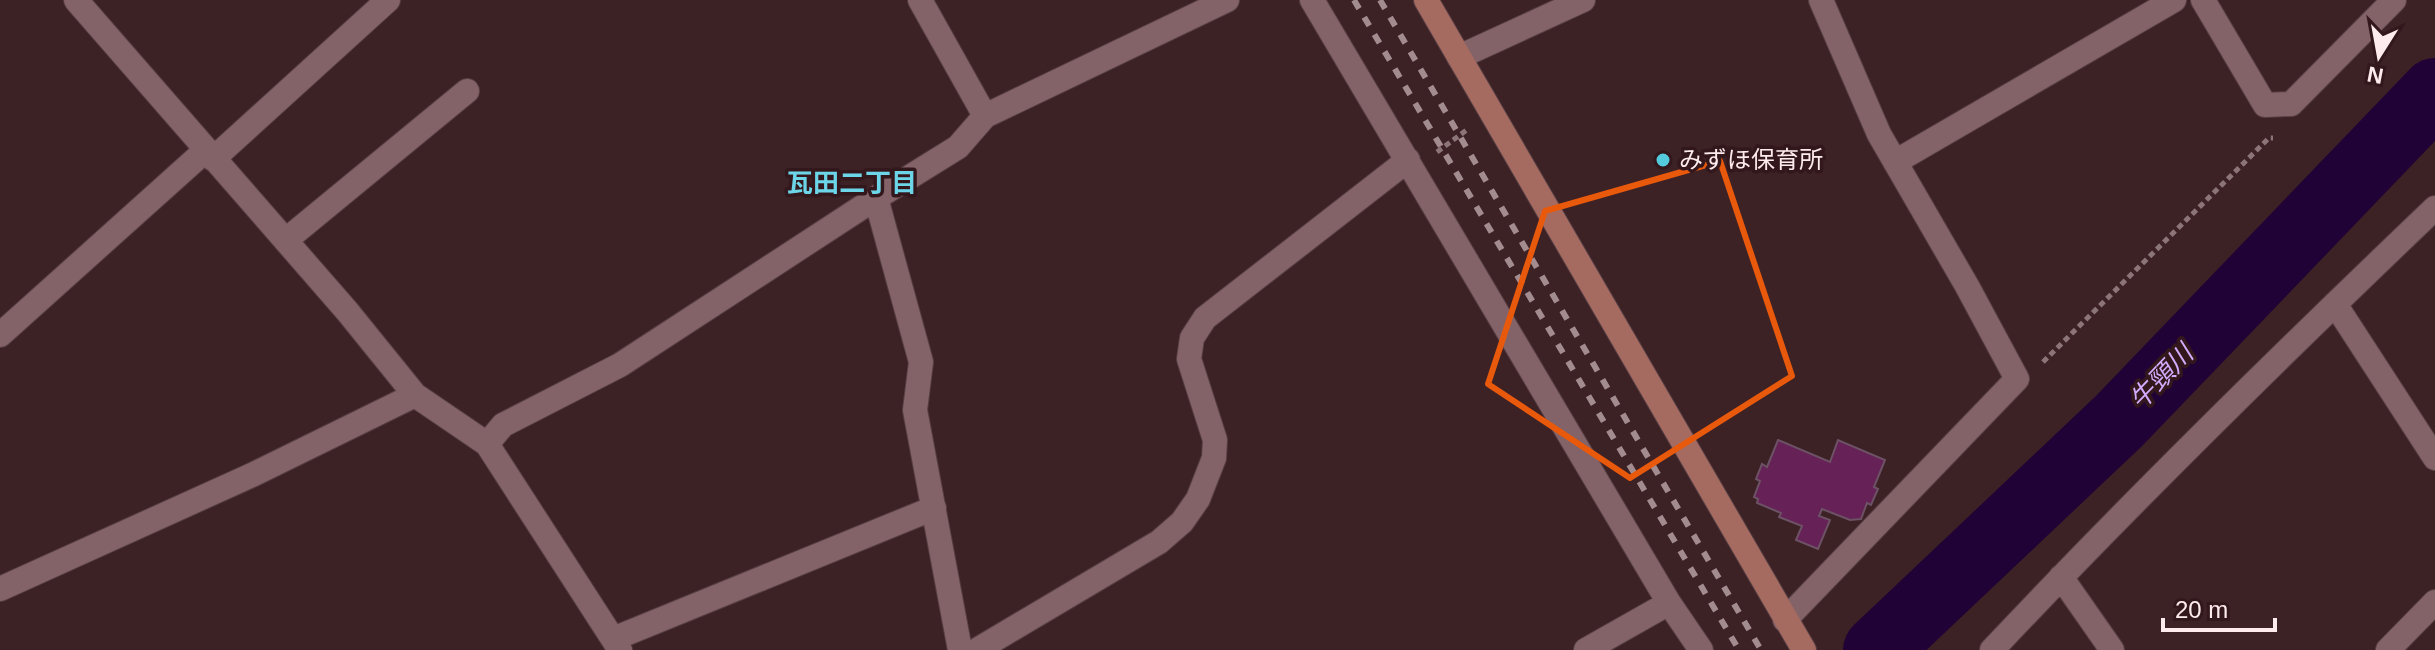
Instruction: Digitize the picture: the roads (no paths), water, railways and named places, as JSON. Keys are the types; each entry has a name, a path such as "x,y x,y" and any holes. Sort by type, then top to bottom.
{"street":[{"path":"76,0 347,311 415,395 487,444 616,645 934,508"},
{"path":"0,335 388,0"},
{"path":"920,0 985,116"},
{"path":"487,444 503,425 620,365 958,147 985,116 1227,0"},
{"path":"1312,0 1669,603 1701,650"},
{"path":"1426,0 1804,650"},
{"path":"1459,57 1583,0"},
{"path":"1785,620 2017,379 1879,134 1821,0"},
{"path":"1895,162 2174,0"},
{"path":"2203,0 2265,105 2291,104 2394,0"},
{"path":"286,240 467,91"},
{"path":"977,650 1159,542 1182,522 1198,499 1214,458 1215,440 1189,359 1192,338 1205,318 1410,164"},
{"path":"876,198 921,362 915,410 960,650"},
{"path":"1992,650 2061,577 2435,208"},
{"path":"2335,304 2435,458"},
{"path":"5,582 252,475 415,395"},
{"path":"2061,577 2112,650"},
{"path":"2388,650 2435,602"},
{"path":"1586,650 1669,603"}],"waterway":[{"name":"牛頸川","path":"1877,650 2119,421 2435,92"}],"railway":[{"path":"1354,0 1739,650"},
{"path":"1380,0 1761,650"}],"place":[{"name":"みずほ保育所","path":"1663,160"}],"district":[{"name":"瓦田二丁目","path":"852,183"}]}
